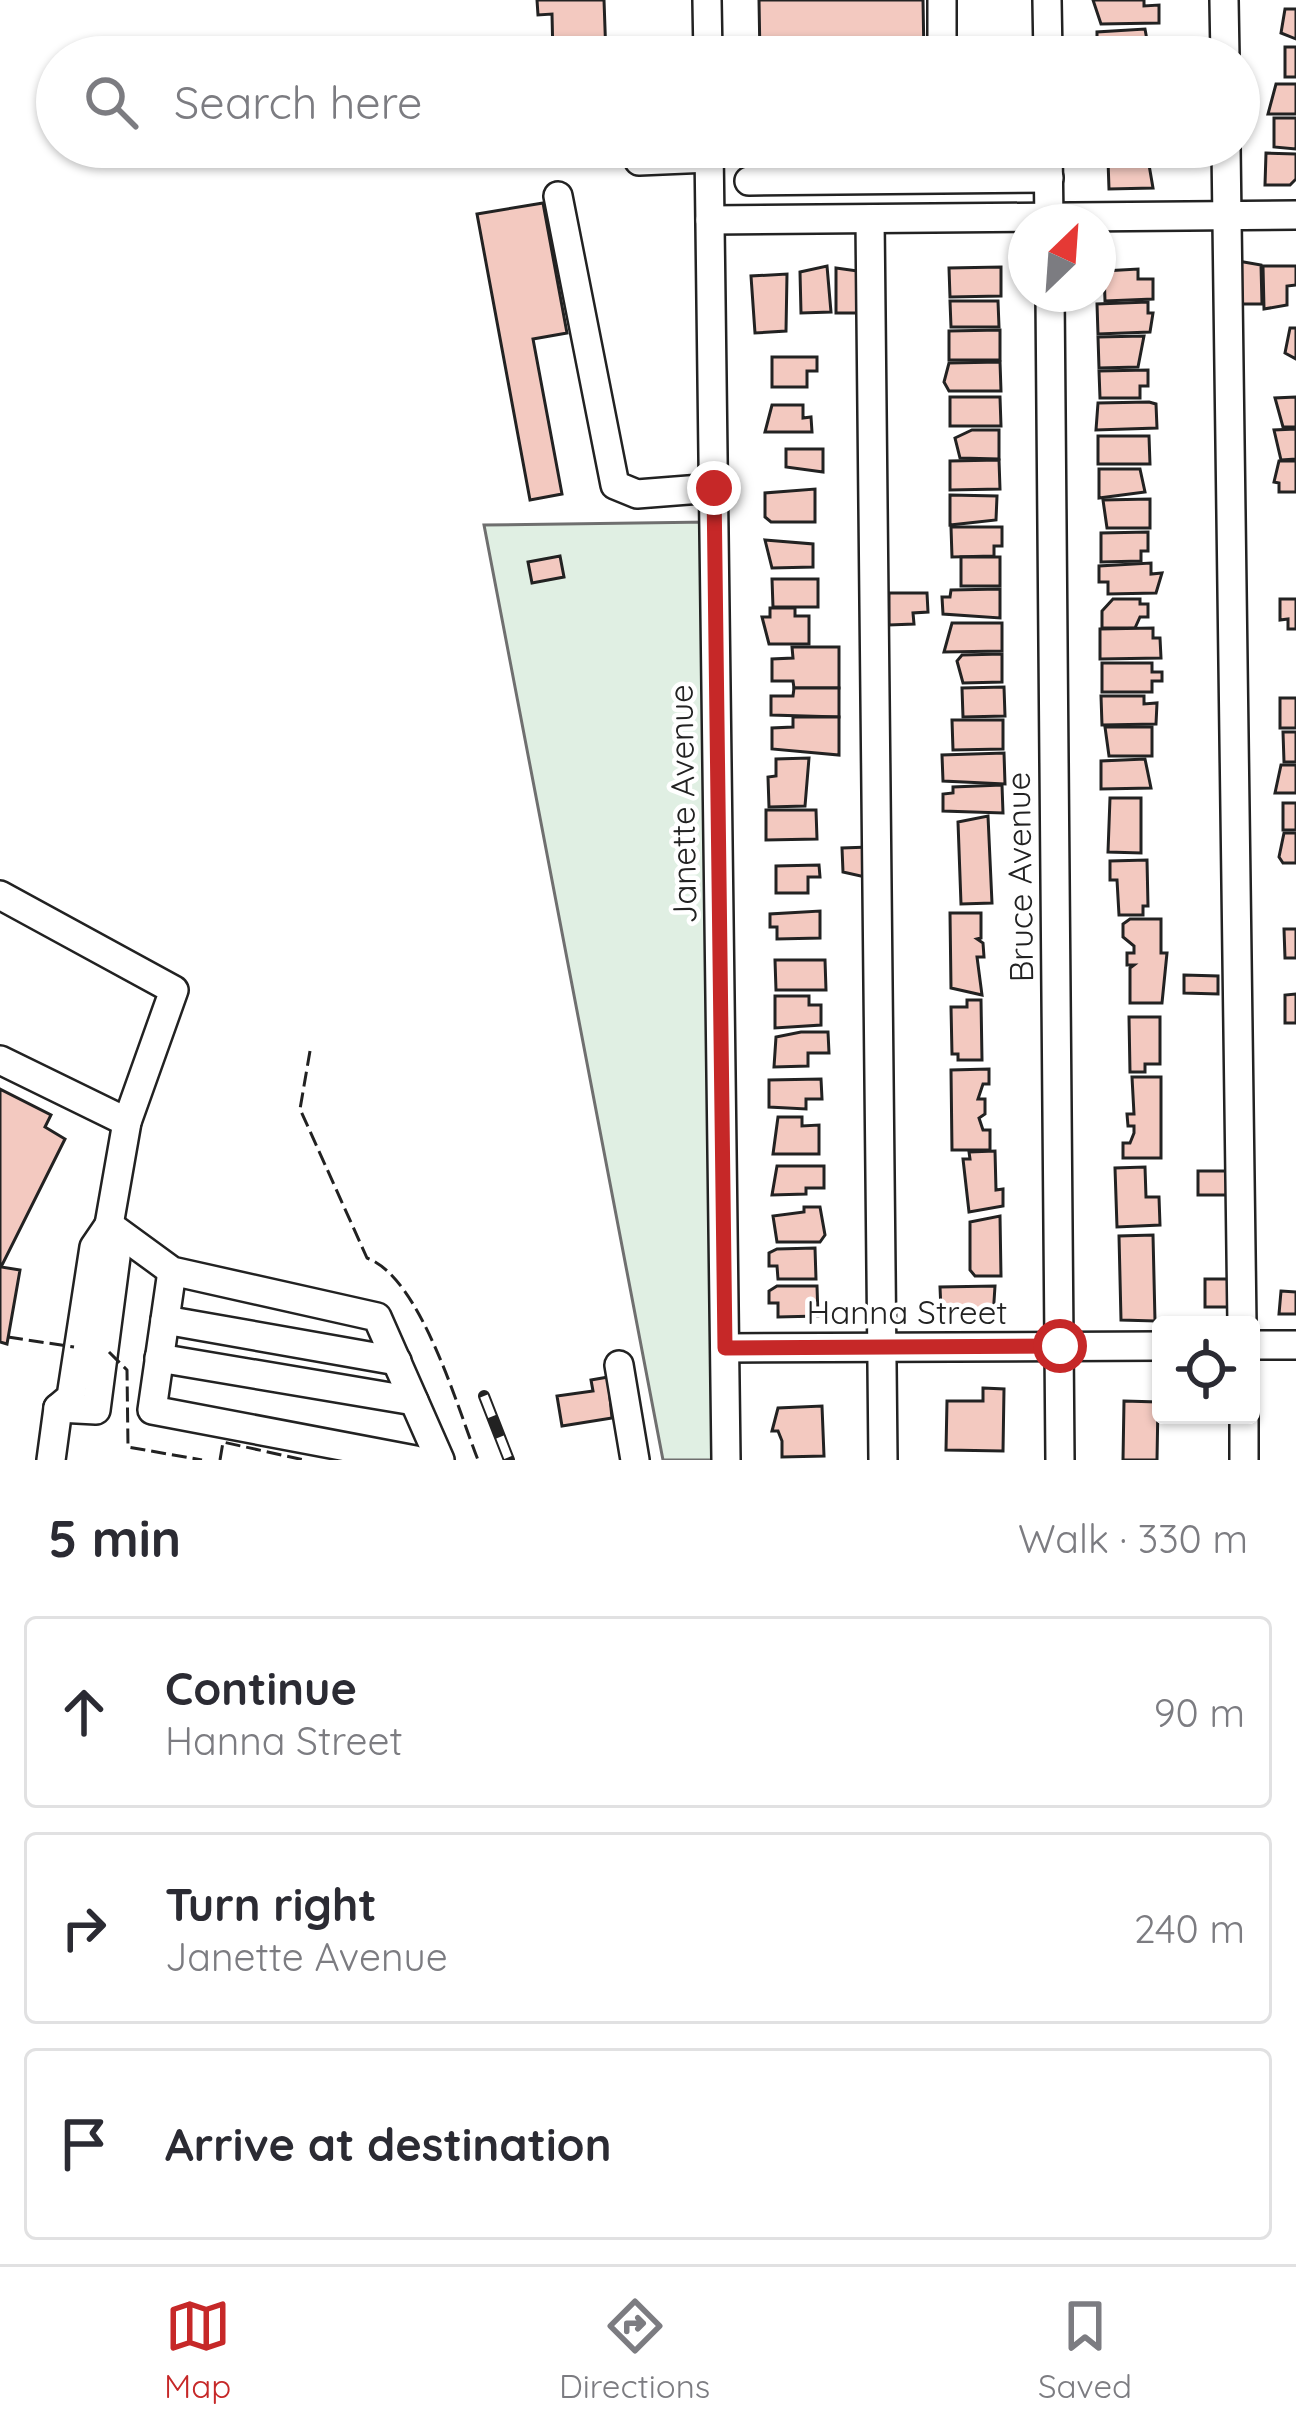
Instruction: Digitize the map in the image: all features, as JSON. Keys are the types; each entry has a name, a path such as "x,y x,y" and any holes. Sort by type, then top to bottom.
{"street":[{"path":"707,0 708,36"},
{"path":"942,0 942,36"},
{"path":"1047,0 1048,36"},
{"path":"1224,0 1225,36"},
{"name":"Janette Avenue","path":"709,168 726,1460"},
{"path":"883,1460 875,219 894,168"},
{"path":"947,168 948,178"},
{"path":"1048,168 1049,204"},
{"path":"1226,168 1242,1316"},
{"path":"749,181 1048,178"},
{"path":"558,196 615,485 638,494 714,488"},
{"path":"1116,218 1296,215"},
{"path":"710,220 1008,220"},
{"name":"Bruce Avenue","path":"1050,312 1060,1460"},
{"path":"0,895 174,990 127,1122 109,1225 94,1247 71,1397 58,1408 51,1460"},
{"path":"0,1060 127,1122"},
{"path":"109,1225 172,1271 377,1317 440,1460"},
{"path":"172,1271 152,1410 415,1460"},
{"path":"165,1320 397,1361"},
{"path":"1260,1345 1296,1345"},
{"name":"Hanna Street","path":"725,1348 1152,1346"},
{"path":"159,1358 415,1401"},
{"path":"620,1365 634,1460"},
{"path":"1244,1424 1244,1460"}],"green space":[{"path":"709,522 712,1460 663,1460 484,525"}],"building":[{"path":"537,0 604,0 605,36 553,36 552,14 538,15"},
{"path":"759,0 923,0 924,36 760,36"},
{"path":"1093,0 1144,0 1144,6 1159,5 1159,23 1101,24"},
{"path":"1285,9 1296,9 1296,39 1281,33"},
{"path":"1145,29 1146,36 1097,36 1097,32"},
{"path":"1285,47 1296,47 1296,77 1285,77"},
{"path":"1276,84 1296,84 1296,114 1268,114"},
{"path":"1274,118 1296,118 1296,149 1274,147"},
{"path":"1266,153 1296,154 1296,179 1290,185 1265,185"},
{"path":"1108,168 1150,168 1153,188 1109,189"},
{"path":"543,203 567,333 533,339 562,494 530,500 477,214"},
{"path":"1238,261 1261,265 1262,304 1239,304"},
{"path":"827,266 831,312 801,313 800,272"},
{"path":"1263,266 1296,266 1296,285 1287,286 1287,305 1264,309"},
{"path":"1001,267 1001,296 950,297 949,268"},
{"path":"836,268 865,272 866,313 836,313"},
{"path":"1138,269 1138,279 1153,279 1153,299 1116,301 1116,270"},
{"path":"787,274 786,331 755,333 751,276"},
{"path":"950,301 998,301 999,327 951,327"},
{"path":"1148,302 1148,313 1153,313 1150,332 1098,334 1097,312 1116,312 1116,303"},
{"path":"1290,328 1296,328 1296,359 1285,353"},
{"path":"1000,330 1000,360 949,360 949,331"},
{"path":"1144,336 1138,367 1099,368 1098,337"},
{"path":"772,357 817,357 817,371 807,371 807,387 772,387"},
{"path":"1000,362 1001,391 949,391 944,382 949,363"},
{"path":"1148,370 1148,386 1140,386 1140,398 1100,398 1099,371"},
{"path":"950,397 1000,397 1001,426 950,426"},
{"path":"1296,397 1296,427 1283,427 1275,398"},
{"path":"1098,403 1156,404 1157,428 1096,430"},
{"path":"772,405 803,405 803,418 811,417 812,432 765,432"},
{"path":"1296,429 1296,459 1281,460 1274,430"},
{"path":"972,430 999,430 999,459 960,458 955,438"},
{"path":"1098,436 1149,436 1150,464 1098,464"},
{"path":"786,449 823,449 823,472 786,467"},
{"path":"999,460 1000,489 950,490 950,461"},
{"path":"1279,461 1296,461 1296,492 1279,492 1279,483 1274,482"},
{"path":"1099,469 1140,469 1145,492 1099,498"},
{"path":"815,489 815,522 771,522 765,517 765,493"},
{"path":"950,495 997,496 996,520 950,525"},
{"path":"1150,499 1150,528 1107,528 1103,500"},
{"path":"951,527 1002,527 1002,546 994,546 994,556 952,557"},
{"path":"1148,532 1148,551 1141,551 1141,561 1101,562 1101,533"},
{"path":"765,540 813,544 813,567 772,568"},
{"path":"560,556 564,577 532,583 528,562"},
{"path":"961,557 1000,557 1000,586 961,586"},
{"path":"1151,563 1151,574 1162,573 1156,593 1108,594 1108,582 1099,582 1099,566"},
{"path":"772,579 818,579 818,607 773,607"},
{"path":"1000,589 1000,618 943,614 942,597 950,597 951,590"},
{"path":"889,593 927,593 928,612 913,613 914,624 889,625"},
{"path":"1113,599 1140,599 1140,604 1148,604 1148,617 1140,617 1135,628 1102,628 1102,611"},
{"path":"1280,599 1296,599 1296,629 1288,629 1288,619 1280,620"},
{"path":"770,608 795,608 795,616 809,616 809,644 769,644 762,617 770,617"},
{"path":"952,623 1002,623 1002,651 944,652"},
{"path":"1153,628 1153,638 1160,638 1161,658 1100,659 1100,629"},
{"path":"792,647 839,647 839,688 794,688 793,681 772,681 772,659 793,658"},
{"path":"1002,654 1002,682 963,683 957,661 962,655"},
{"path":"1102,663 1152,663 1152,672 1162,672 1162,681 1152,681 1152,692 1102,692"},
{"path":"1004,687 1005,716 963,717 962,688"},
{"path":"794,688 839,688 839,717 771,715 771,696 793,696"},
{"path":"1101,696 1144,696 1144,704 1157,703 1156,724 1102,725"},
{"path":"1280,698 1296,698 1296,728 1280,728"},
{"path":"793,717 839,717 839,755 772,749 772,728 793,727"},
{"path":"952,720 1003,720 1003,749 953,750"},
{"path":"1105,727 1152,727 1152,756 1109,756"},
{"path":"1283,732 1296,732 1296,762 1284,762"},
{"path":"1004,753 1005,784 943,781 942,755"},
{"path":"809,758 805,806 769,807 768,777 776,776 776,759"},
{"path":"1145,759 1151,788 1101,789 1101,761"},
{"path":"1281,765 1296,765 1296,793 1275,793"},
{"path":"1002,785 1003,813 943,811 943,794 953,793 953,787"},
{"path":"1110,798 1141,798 1141,853 1108,852"},
{"path":"1283,803 1296,803 1296,830 1283,830"},
{"path":"766,810 816,810 817,839 766,840"},
{"path":"988,816 992,903 961,904 958,822"},
{"path":"1284,833 1296,833 1296,863 1283,863 1279,857"},
{"path":"869,847 865,877 843,872 842,848"},
{"path":"1147,860 1148,906 1143,906 1143,915 1119,915 1117,880 1110,880 1110,861"},
{"path":"819,865 820,877 808,877 808,893 776,893 776,866"},
{"path":"820,911 820,938 777,939 777,927 770,927 770,914"},
{"path":"950,913 981,913 981,938 977,939 983,943 984,957 977,957 982,995 951,988"},
{"path":"1130,919 1161,919 1161,953 1167,953 1162,1003 1130,1003 1130,968 1134,965 1127,965 1127,953 1134,953 1134,946 1123,937 1123,924"},
{"path":"1284,929 1296,929 1296,958 1285,958"},
{"path":"775,960 825,960 826,990 776,990"},
{"path":"1184,975 1218,976 1218,994 1184,993"},
{"path":"1296,994 1296,1023 1285,1023 1285,995"},
{"path":"775,996 809,996 809,1005 821,1005 821,1025 775,1028"},
{"path":"967,1000 981,1000 982,1060 958,1060 958,1054 952,1054 951,1007 967,1007"},
{"path":"1129,1017 1160,1017 1160,1064 1145,1064 1145,1072 1130,1072"},
{"path":"828,1032 829,1053 808,1053 808,1066 774,1067 776,1037"},
{"path":"989,1069 989,1084 983,1084 978,1099 985,1099 985,1114 979,1118 983,1130 990,1130 990,1150 952,1150 951,1070"},
{"path":"1132,1077 1161,1077 1161,1158 1123,1158 1123,1143 1130,1143 1134,1133 1127,1114 1134,1114"},
{"path":"821,1079 822,1099 806,1099 806,1109 769,1107 769,1080"},
{"path":"0,1089 51,1115 45,1127 65,1139 1,1267 20,1270 7,1344 0,1342"},
{"path":"778,1117 802,1117 802,1126 819,1125 819,1154 773,1154"},
{"path":"995,1151 996,1190 1003,1189 1003,1206 969,1212 963,1159 970,1159 969,1152"},
{"path":"777,1166 824,1166 824,1188 772,1195"},
{"path":"1145,1167 1146,1197 1159,1197 1160,1225 1117,1227 1115,1168"},
{"path":"1198,1171 1228,1171 1228,1195 1198,1195"},
{"path":"804,1207 820,1207 825,1235 820,1242 777,1242 773,1216 804,1212"},
{"path":"1000,1216 1001,1276 975,1276 970,1270 970,1222"},
{"path":"1153,1235 1152,1321 1121,1320 1119,1236"},
{"path":"815,1248 816,1279 778,1279 777,1266 769,1266 769,1253 777,1249"},
{"path":"1205,1279 1234,1279 1234,1307 1205,1307"},
{"path":"777,1286 817,1286 818,1316 778,1317 778,1303 769,1303 769,1291"},
{"path":"995,1286 993,1317 964,1318 964,1310 941,1310 940,1287"},
{"path":"1281,1291 1296,1292 1296,1314 1279,1314"},
{"path":"608,1377 612,1418 562,1426 557,1396 593,1391 591,1380"},
{"path":"983,1388 1004,1389 1003,1451 946,1450 947,1401 983,1401"},
{"path":"1124,1401 1152,1402 1152,1424 1158,1424 1157,1460 1123,1460"},
{"path":"822,1406 824,1456 782,1457 782,1441 778,1431 772,1431 778,1408"}],"railway":[{"path":"484,1396 509,1460"}],"fence":[{"path":"310,1051 300,1109 367,1258 386,1270 420,1317 478,1460"},
{"path":"8,1337 74,1347"},
{"path":"109,1352 127,1370 128,1447 202,1460"},
{"path":"220,1460 223,1442 304,1460"}],"route":[{"path":"714,488 725,1348 1060,1346"}]}
